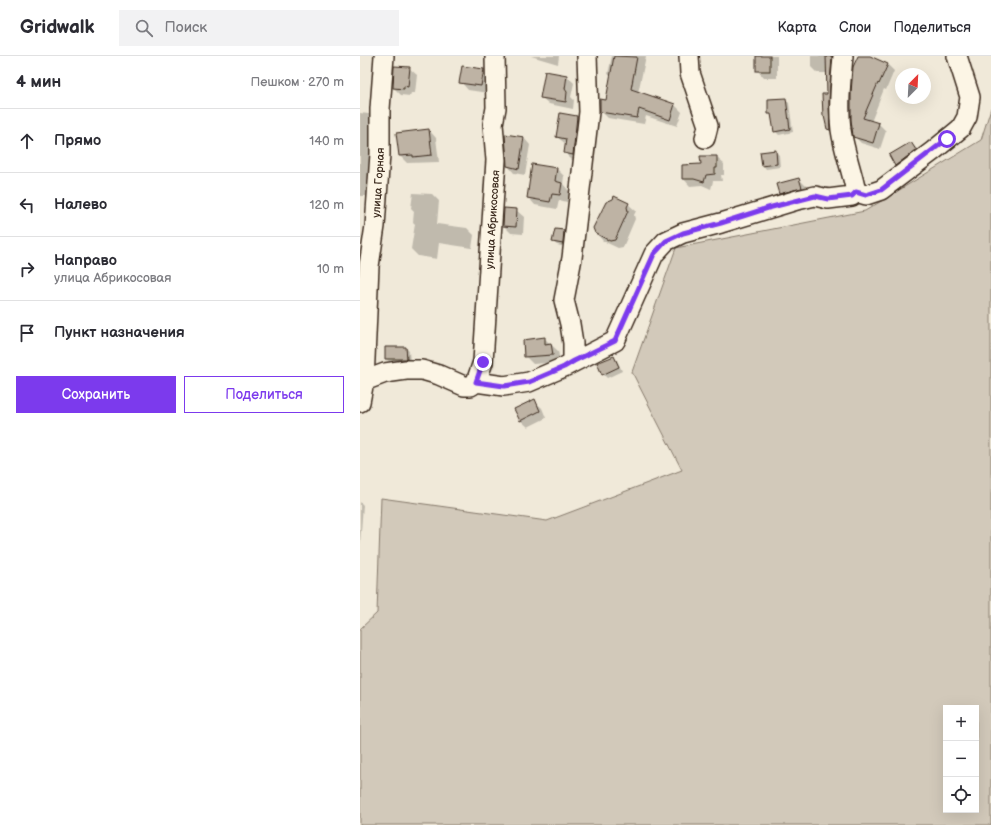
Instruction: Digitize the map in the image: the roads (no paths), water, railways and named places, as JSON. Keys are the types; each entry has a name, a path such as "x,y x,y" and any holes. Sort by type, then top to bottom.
{"street":[{"name":"улица Горная","path":"360,402 364,381 369,266 375,226 380,154 380,109 384,56"},
{"name":"улица Абрикосовая","path":"476,382 483,362 496,160 493,124 496,108 495,56"},
{"path":"574,361 570,324 564,300 572,258 589,112 587,56"},
{"path":"689,56 690,73 708,126 705,138"},
{"path":"843,56 840,95 841,129 845,153 852,173 856,192"},
{"path":"856,192 866,195 881,190 961,128 967,117 970,97 957,56"},
{"path":"364,381 385,373 406,370 422,370 439,375 464,386 471,386 476,382 504,386 529,382 564,367 615,341 654,254 666,241 683,233 797,200 815,196 828,199 852,196 856,192"}]}
